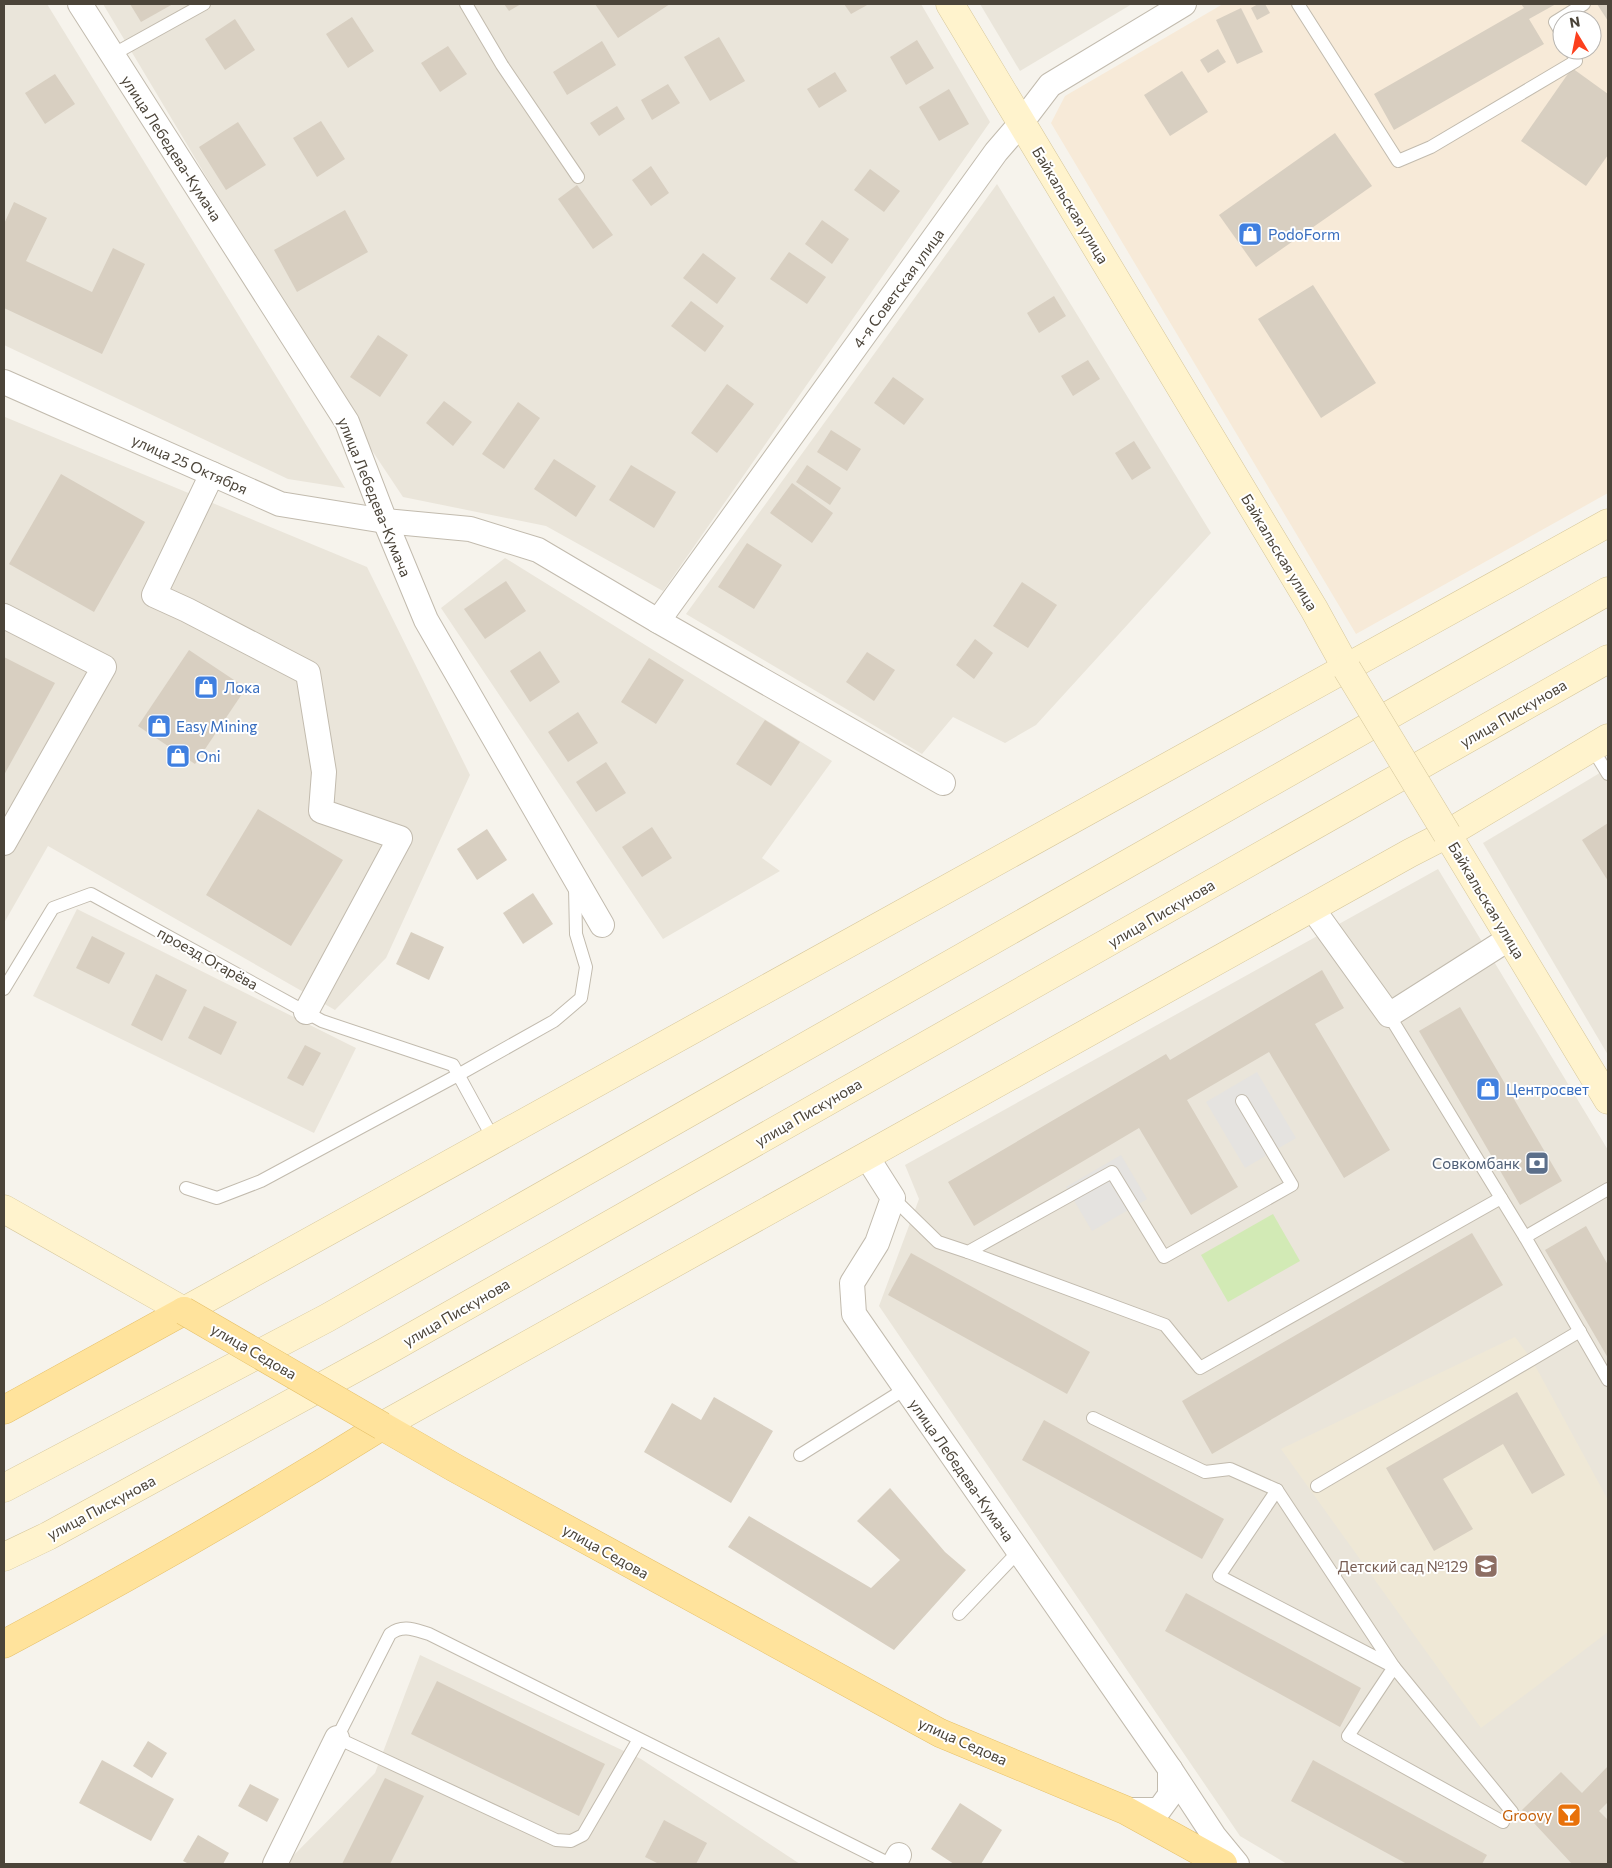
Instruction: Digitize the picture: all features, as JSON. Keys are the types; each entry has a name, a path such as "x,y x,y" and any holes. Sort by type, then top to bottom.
{"main road":[{"name":"Байкальская улица","path":"950,4 1309,600 1347,669 1608,1100"},
{"path":"4,1410 1608,523"},
{"path":"4,1488 327,1318 1608,592"},
{"name":"улица Пискунова","path":"4,1557 48,1536 385,1352 1608,659"},
{"path":"4,1644 100,1592 310,1471 382,1426 1447,834 1600,743"},
{"name":"улица Седова","path":"4,1209 455,1468 940,1733 1126,1810 1223,1864"}],"street":[{"name":"улица Лебедева-Кумача","path":"80,4 347,422 426,620 602,925"},
{"name":"4-я Советская улица","path":"658,621 996,152 1050,85 1184,4"},
{"name":"улица 25 Октября","path":"4,382 280,504 385,521 470,529 538,550 658,621 943,783"},
{"path":"212,474 154,595 308,673 324,772 321,811 400,838 306,1012"},
{"path":"4,616 104,667 4,843"},
{"path":"1312,908 1390,1014 1510,938"},
{"path":"867,1157 893,1198"},
{"name":"улица Лебедева-Кумача","path":"893,1198 877,1243 852,1283 854,1314 1170,1769 1214,1836 1237,1864"},
{"path":"275,1864 337,1738"},
{"path":"1126,1810 1159,1810 1170,1795 1170,1769"}],"lane":[{"path":"112,55 204,4"},
{"path":"466,4 502,65 578,177"},
{"path":"1298,4 1398,161 1431,147 1576,60"},
{"path":"1600,743 1608,774"},
{"path":"186,1188 217,1198 261,1181 456,1070 554,1021 581,998 586,967 576,934 575,876"},
{"name":"проезд Огарёва","path":"4,989 53,908 91,894 322,1021 456,1070"},
{"path":"1390,1014 1525,1237 1608,1380"},
{"path":"456,1070 494,1140"},
{"path":"968,1252 1112,1172 1164,1256 1173,1252 1292,1186 1242,1101"},
{"path":"1525,1237 1608,1189"},
{"path":"893,1198 938,1242 1165,1325 1200,1368 1501,1198"},
{"path":"1317,1486 1580,1331"},
{"path":"800,1455 905,1389"},
{"path":"1093,1418 1204,1472 1230,1469 1277,1490 1394,1667 1507,1817 1348,1736 1394,1667"},
{"path":"1277,1490 1219,1576 1394,1667"},
{"path":"959,1614 1018,1552"},
{"path":"639,1739 583,1835 570,1841 556,1840 337,1738 390,1634 397,1628 403,1628 429,1634 639,1739 894,1861"}],"shaded area":[{"path":"4,4 47,4 345,488 288,479 4,345"},
{"path":"103,4 921,4 990,122 663,591 546,526 403,497 353,422"},
{"path":"980,4 1132,4 1020,71"},
{"path":"1223,4 1608,4 1608,493 1356,634 1051,123 1065,96"},
{"path":"997,184 1211,533 1036,725 1005,743 953,717 922,754 686,614"},
{"path":"5,417 367,567 470,775 386,958 335,1010 48,846 4,923"},
{"path":"505,558 832,761 762,858 780,871 663,939 441,608"},
{"path":"1608,768 1608,1055 1483,843"},
{"path":"1438,869 1608,1150 1608,1864 1287,1864 1240,1836 879,1306 919,1199 905,1165"},
{"path":"77,909 356,1048 314,1133 33,996"},
{"path":"1257,1072 1296,1138 1245,1168 1206,1102"},
{"path":"1121,1155 1147,1199 1092,1231 1066,1187"},
{"name":"Детский сад №129","path":"1515,1337 1532,1360 1608,1500 1608,1632 1481,1728 1281,1449"},
{"path":"420,1655 641,1759 800,1864 287,1864 375,1773"}],"green space":[{"path":"1273,1214 1300,1261 1228,1302 1201,1255"}],"building":[{"path":"130,4 173,4 141,22"},
{"path":"504,4 521,4 509,11"},
{"path":"595,4 670,4 618,38"},
{"path":"844,4 869,4 851,14"},
{"path":"1258,4 1265,4 1270,13 1257,20 1251,8"},
{"path":"1521,4 1556,4 1529,19 1544,44 1394,130 1374,94 1524,8"},
{"path":"1597,4 1608,4 1608,21 1602,10"},
{"path":"1241,8 1263,52 1237,64 1216,20"},
{"path":"352,17 374,51 348,68 326,34"},
{"path":"235,19 255,50 225,70 205,39"},
{"path":"719,37 745,81 710,101 684,57"},
{"path":"917,40 934,68 906,85 890,57"},
{"path":"602,41 616,65 567,95 553,72"},
{"path":"448,46 467,74 440,92 421,63"},
{"path":"1218,49 1226,62 1208,73 1200,60"},
{"path":"1572,68 1608,94 1608,155 1586,186 1521,141"},
{"path":"1182,71 1208,112 1170,136 1144,95"},
{"path":"835,72 847,91 819,108 807,89"},
{"path":"55,74 75,104 45,124 25,93"},
{"path":"668,84 680,103 652,120 641,100"},
{"path":"949,89 969,124 939,141 919,107"},
{"path":"617,106 625,119 599,136 590,123"},
{"path":"321,121 345,159 317,177 293,138"},
{"path":"238,122 266,165 226,190 199,147"},
{"path":"1335,133 1372,186 1256,267 1219,215"},
{"path":"651,166 669,193 651,206 632,180"},
{"path":"870,169 900,191 884,212 854,190"},
{"path":"577,185 613,235 593,249 558,199"},
{"path":"14,202 47,218 26,261 92,292 113,248 145,264 102,354 4,308 4,224"},
{"path":"345,210 368,252 297,292 274,250"},
{"path":"822,220 849,239 832,264 805,244"},
{"path":"789,252 826,277 807,304 770,279"},
{"path":"703,253 736,278 717,304 683,278"},
{"path":"1313,285 1376,383 1321,418 1258,319"},
{"path":"1054,296 1066,316 1039,333 1027,313"},
{"path":"691,301 724,326 705,352 671,326"},
{"path":"378,335 408,355 380,397 350,377"},
{"path":"1088,360 1100,379 1073,396 1061,376"},
{"path":"893,377 924,399 904,425 874,403"},
{"path":"727,384 754,404 717,453 691,433"},
{"path":"444,401 472,422 453,446 426,423"},
{"path":"518,402 540,418 504,469 482,454"},
{"path":"831,430 861,449 847,471 817,452"},
{"path":"1134,441 1151,468 1132,480 1115,453"},
{"path":"554,459 596,486 576,517 534,489"},
{"path":"631,465 676,492 654,528 609,500"},
{"path":"807,465 841,488 830,505 796,482"},
{"path":"61,474 145,522 94,612 9,564"},
{"path":"792,483 833,513 812,543 770,513"},
{"path":"747,543 782,565 754,609 718,587"},
{"path":"506,581 526,611 485,639 464,609"},
{"path":"1022,582 1057,605 1028,648 993,626"},
{"path":"975,639 993,653 974,679 956,665"},
{"path":"189,650 246,688 195,764 138,726"},
{"path":"540,651 560,682 530,702 510,671"},
{"path":"867,652 895,670 874,701 846,682"},
{"path":"4,657 55,683 4,775"},
{"path":"649,658 684,680 656,724 621,702"},
{"path":"578,712 598,743 568,762 548,732"},
{"path":"765,720 800,742 771,786 736,764"},
{"path":"606,762 626,793 596,812 576,782"},
{"path":"258,809 343,860 291,946 206,895"},
{"path":"1608,823 1608,881 1582,840"},
{"path":"652,827 672,858 642,877 622,847"},
{"path":"487,829 507,860 477,880 457,849"},
{"path":"533,893 553,924 523,944 503,913"},
{"path":"411,932 444,947 429,980 396,964"},
{"path":"92,936 125,953 109,984 76,968"},
{"path":"1322,970 1344,1008 1315,1024 1390,1150 1344,1178 1269,1052 1187,1100 1238,1187 1191,1215 1139,1128 974,1226 948,1182 1166,1054 1170,1060"},
{"path":"156,974 187,990 162,1041 131,1025"},
{"path":"204,1006 237,1022 221,1055 188,1038"},
{"path":"1460,1007 1562,1181 1520,1205 1419,1031"},
{"path":"305,1045 321,1053 303,1086 287,1078"},
{"path":"1586,1226 1608,1265 1608,1358 1545,1250"},
{"path":"1472,1233 1503,1285 1212,1454 1182,1401"},
{"path":"911,1253 1090,1352 1067,1394 888,1295"},
{"path":"1517,1392 1565,1475 1532,1494 1503,1444 1443,1479 1473,1529 1434,1551 1386,1468"},
{"path":"714,1397 773,1431 731,1503 644,1452 672,1403 701,1420"},
{"path":"1044,1420 1224,1519 1202,1559 1022,1460"},
{"path":"890,1488 945,1552 966,1570 894,1650 728,1547 749,1516 871,1588 900,1560 857,1521"},
{"path":"1186,1593 1361,1688 1340,1727 1165,1631"},
{"path":"437,1681 605,1764 579,1816 411,1734"},
{"path":"148,1741 167,1753 152,1778 133,1766"},
{"path":"102,1760 174,1799 151,1841 79,1803"},
{"path":"1313,1760 1487,1855 1482,1864 1407,1864 1291,1801"},
{"path":"1608,1766 1608,1802 1599,1811 1608,1820 1608,1864 1572,1864 1522,1810 1561,1772 1582,1793"},
{"path":"385,1778 424,1796 390,1864 342,1864"},
{"path":"250,1784 279,1799 267,1822 238,1806"},
{"path":"960,1803 1002,1830 981,1864 954,1864 931,1849"},
{"path":"664,1820 707,1843 696,1864 659,1864 645,1857"},
{"path":"198,1835 229,1853 223,1864 189,1864 183,1861"}],"place":[{"name":"PodoForm","path":"1250,234"},
{"name":"Лока","path":"206,687"},
{"name":"Easy Mining","path":"159,726"},
{"name":"Oni","path":"178,756"},
{"name":"Центросвет","path":"1488,1089"},
{"name":"Совкомбанк","path":"1537,1163"},
{"name":"Детский сад №129","path":"1486,1566"},
{"name":"Groovy","path":"1569,1815"}]}
